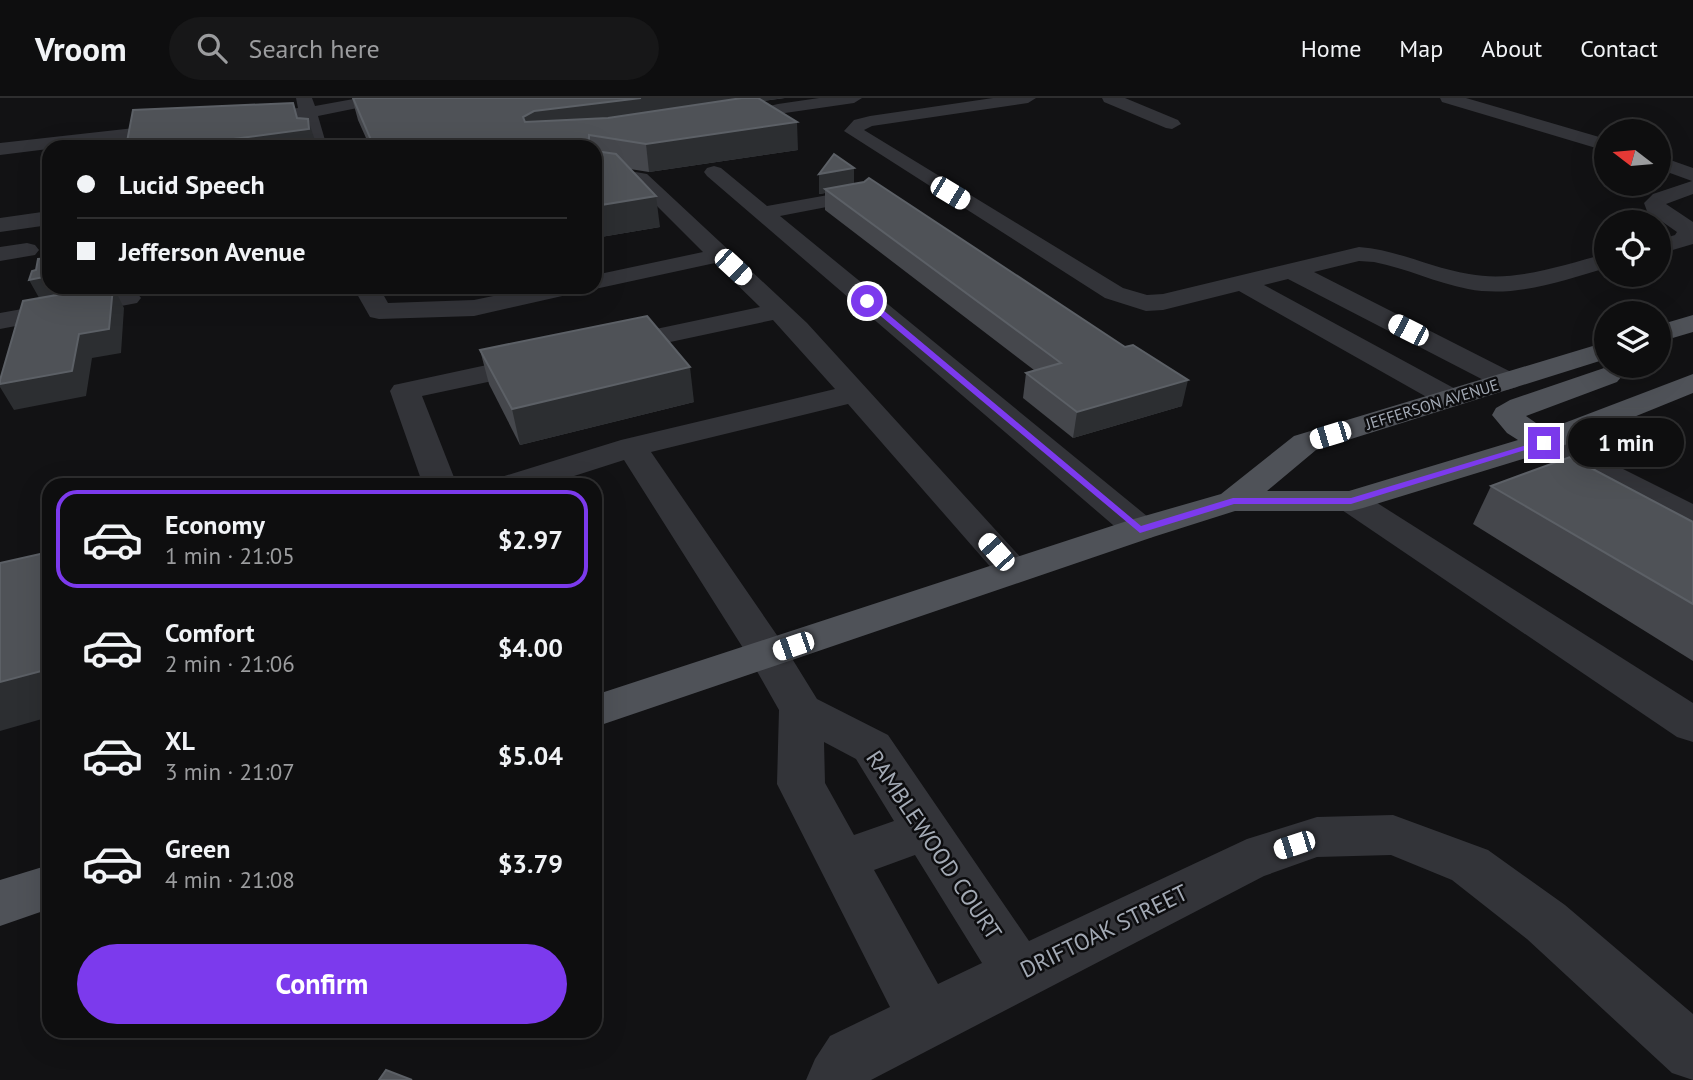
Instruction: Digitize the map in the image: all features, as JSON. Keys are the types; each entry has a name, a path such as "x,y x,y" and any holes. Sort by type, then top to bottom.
{"main road":[{"path":"1671,330 1693,323"},
{"name":"JEFFERSON AVENUE","path":"1233,501 1306,443 1594,354"},
{"path":"1544,443 1518,426 1507,415 1521,405 1600,378"},
{"name":"JEFFERSON AVENUE","path":"602,709 1233,501 1351,501 1544,443 1693,383"},
{"path":"0,903 42,889"}],"street":[{"path":"226,123 305,105 382,98"},
{"path":"709,124 778,109 854,98"},
{"path":"1028,98 870,121 860,124 853,131 1091,279 1128,299 1146,303 1163,302 1359,254 1404,260 1469,282 1513,285 1594,264"},
{"path":"1110,98 1172,124"},
{"path":"1448,98 1594,141"},
{"path":"305,105 316,140"},
{"path":"78,140 200,126"},
{"path":"0,149 42,144"},
{"path":"1671,167 1693,175"},
{"path":"602,172 640,178 779,311 1014,572"},
{"path":"714,172 1140,530"},
{"path":"1661,210 1655,206 1660,198 1693,187"},
{"path":"762,213 856,196"},
{"path":"1671,216 1689,231 1684,240 1671,244"},
{"path":"0,225 42,219"},
{"path":"0,254 27,250"},
{"path":"602,280 720,255"},
{"path":"1290,270 1507,380"},
{"path":"1241,282 1450,398"},
{"path":"370,294 379,312 474,308 539,294"},
{"path":"0,321 128,298"},
{"path":"1309,318 1358,305"},
{"path":"437,478 405,391 779,311"},
{"path":"532,478 632,447 855,393"},
{"path":"1544,443 1693,518"},
{"path":"632,447 768,654 800,710 801,784 926,1018"},
{"path":"1351,501 1693,725"},
{"name":"RAMBLEWOOD COURT","path":"800,710 872,747 1019,973"},
{"path":"842,860 926,831"},
{"name":"DRIFTOAK STREET","path":"836,1080 852,1057 1247,860 1317,838 1393,835 1471,865 1546,922 1693,1052"}],"building":[{"path":"353,98 641,98 534,111 523,117 525,122 608,118 742,98 758,98 797,122 646,144 589,135 589,140 371,140"},
{"path":"293,103 297,118 308,119 309,129 225,140 127,140 133,110"},
{"path":"602,152 616,154 656,196 602,205"},
{"path":"834,154 854,168 819,174"},
{"path":"869,178 1125,347 1133,345 1188,380 1077,412 1026,373 1061,363 825,189 864,182"},
{"path":"38,259 42,259 42,277 29,280 32,271 36,270"},
{"path":"62,294 112,294 109,329 79,334 72,371 0,384 23,301"},
{"path":"647,316 690,367 512,409 480,350"},
{"path":"1570,457 1693,522 1693,604 1491,486"},
{"path":"42,554 42,671 0,682 0,563"},
{"path":"386,1070 412,1080 379,1080"}],"route":[{"path":"867,301 1140,530 1233,501 1351,501 1544,443"}]}
